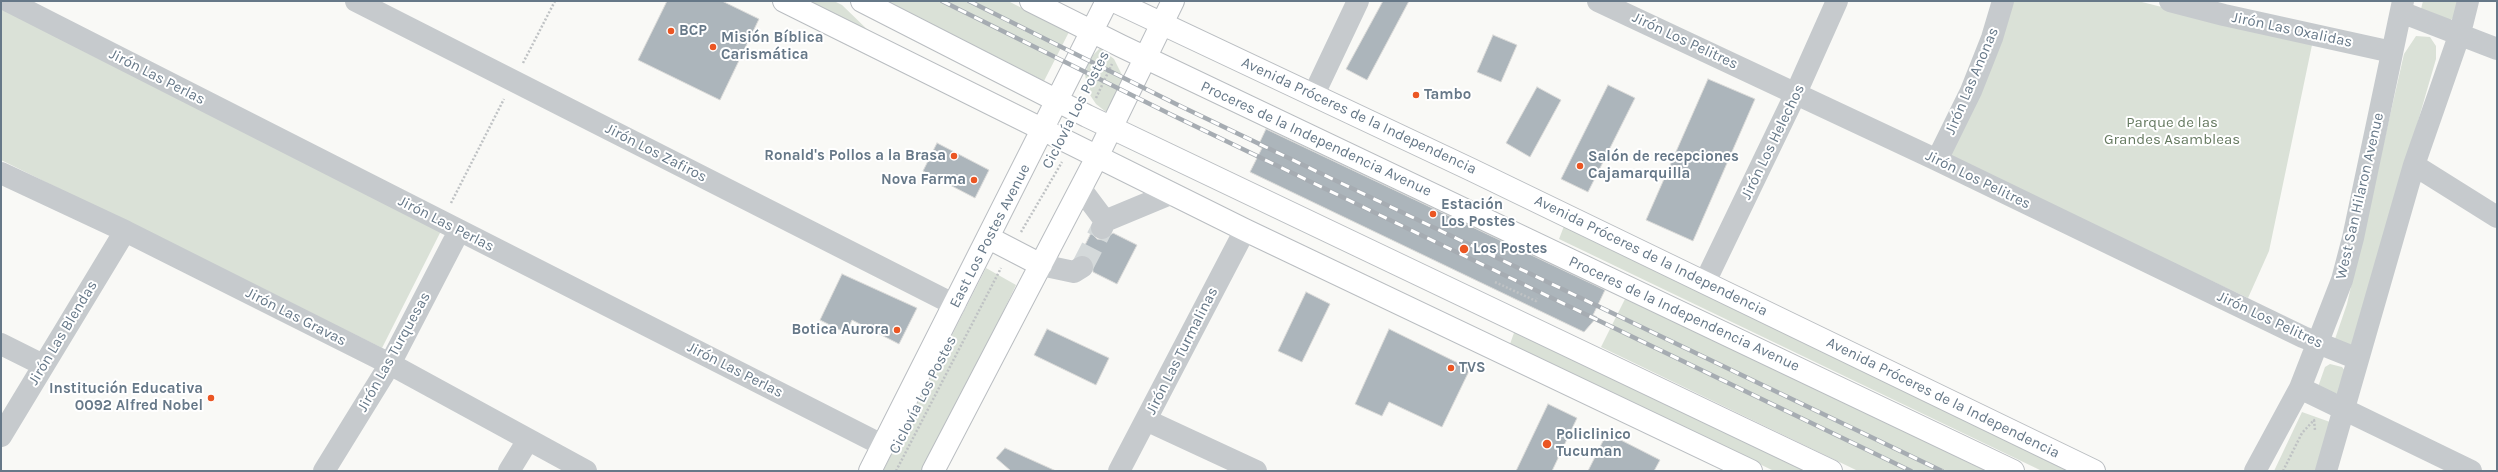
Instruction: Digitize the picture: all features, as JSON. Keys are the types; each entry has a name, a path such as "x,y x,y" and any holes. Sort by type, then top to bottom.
{"main road":[{"path":"784,1 1244,230 1751,471"},
{"path":"862,1 1111,128 1831,471"},
{"name":"Proceres de la Independencia Avenue","path":"1031,1 1121,46 2013,471"},
{"name":"East Los Postes Avenue","path":"870,471 1043,131 1107,1"},
{"path":"1114,1 1163,24"},
{"path":"933,471 1081,189 1147,58 1173,1"},
{"name":"Avenida Próceres de la Independencia","path":"1163,24 1314,94 2094,471"},
{"path":"989,238 1041,265"}],"street":[{"name":"Jirón Las Perlas","path":"8,1 884,446"},
{"name":"Jirón Los Zafiros","path":"356,1 955,305"},
{"path":"1314,94 1358,1"},
{"name":"Jirón Los Pelitres","path":"1598,1 1796,93 2318,343 2358,358"},
{"name":"Jirón Los Helechos","path":"1705,282 1796,93 1837,1"},
{"name":"Jirón Las Anonas","path":"1937,160 1971,91 1992,38 2003,1"},
{"name":"Jirón Las Oxalidas","path":"2170,1 2224,15 2392,52"},
{"path":"2326,471 2414,165 2460,33 2468,1"},
{"path":"2402,6 2497,49"},
{"name":"West San Hilaron Avenue","path":"2255,471 2300,388 2342,280 2353,238 2402,6"},
{"path":"2414,165 2497,217"},
{"name":"Jirón Las Gravas","path":"1,173 125,231 390,364 586,471"},
{"path":"1081,189 1104,225 1170,194"},
{"name":"Jirón Las Turquesas","path":"324,471 390,364 450,226"},
{"name":"Jirón Las Turmalinas","path":"1118,471 1244,230"},
{"name":"Jirón Las Blendas","path":"1,436 125,231"},
{"path":"1041,265 1074,272 1082,267"},
{"path":"1,344 44,365"},
{"path":"2300,388 2344,408 2471,471"},
{"path":"1146,420 1256,471"},
{"path":"509,471 528,440"}],"path":[{"path":"450,226 514,81 555,1"},
{"name":"Ciclovía Los Postes","path":"1087,116 1121,46"},
{"name":"Ciclovía Los Postes","path":"896,471 1011,250 1072,145"},
{"path":"1495,282 1536,301 1537,298"},
{"path":"2308,418 2319,423"},
{"path":"2314,420 2315,434"},
{"path":"2284,471 2302,433 2314,420"}],"green space":[{"path":"807,1 834,1 842,5 872,34"},
{"path":"886,1 1008,1 1069,32 1044,81"},
{"name":"Parque de las Grandes Asambleas","path":"2011,1 2138,1 2312,45 2269,251 2248,298 1949,158"},
{"path":"2423,1 2460,1 2455,17 2449,21 2421,9"},
{"path":"1,9 441,231 382,348 1,160"},
{"path":"2416,36 2430,37 2436,46 2436,59 2353,346 2335,339 2347,304 2404,54"},
{"path":"1100,48 1114,59 1123,77 1119,101 1110,115 1096,104 1088,92 1085,74 1089,59"},
{"path":"1566,221 2077,471 2042,471 1559,239"},
{"path":"986,268 1016,285 930,465 926,471 883,471"},
{"path":"1626,297 1986,471 1858,471 1601,347"},
{"path":"1515,330 1813,471 1774,471 1510,344"},
{"path":"2330,364 2342,367 2346,372 2340,395 2318,387 2325,367"},
{"path":"2302,412 2330,422 2317,471 2274,471"}],"building":[{"name":"Misión Bíblica Carismática","path":"667,1 722,1 759,19 720,100 638,60"},
{"path":"1383,1 1409,1 1367,80 1346,69"},
{"path":"1493,35 1517,45 1501,82 1477,72"},
{"path":"1708,79 1755,99 1693,241 1646,220"},
{"path":"1608,85 1635,98 1588,192 1561,179"},
{"path":"1537,87 1561,100 1530,157 1506,143"},
{"path":"1266,129 1605,290 1593,315 1597,317 1584,332 1250,172 1262,148 1258,146"},
{"path":"937,143 989,170 975,198 923,171"},
{"path":"1091,233 1097,239 1103,240 1113,233 1137,245 1117,284 1093,272 1092,260 1088,256 1080,255"},
{"path":"842,274 917,308 899,344 852,320 846,333 820,320"},
{"path":"1306,292 1330,304 1302,362 1278,351"},
{"path":"1047,329 1109,358 1096,385 1034,355"},
{"path":"1389,329 1470,369 1442,427 1389,402 1382,416 1355,404"},
{"name":"Policlinico Tucuman","path":"1548,404 1577,418 1552,471 1516,471"},
{"path":"1607,433 1660,460 1654,471 1588,471"},
{"path":"1005,448 1056,471 1011,471 996,458"}],"tunnel":[{"path":"1082,267 1102,228"}],"railway":[{"path":"942,1 1172,115 1911,471"},
{"path":"969,1 1176,104 1942,471"}],"place":[{"name":"BCP","path":"671,31"},
{"name":"Misión Bíblica Carismática","path":"713,47"},
{"name":"Tambo","path":"1416,95"},
{"name":"Ronald's Pollos a la Brasa","path":"954,156"},
{"name":"Salón de recepciones Cajamarquilla","path":"1580,166"},
{"name":"Nova Farma","path":"974,180"},
{"name":"Estación Los Postes","path":"1433,214"},
{"name":"Los Postes","path":"1464,249"},
{"name":"Botica Aurora","path":"897,330"},
{"name":"TVS","path":"1451,368"},
{"name":"Institución Educativa 0092 Alfred Nobel","path":"211,398"},
{"name":"Policlinico Tucuman","path":"1547,444"}]}
